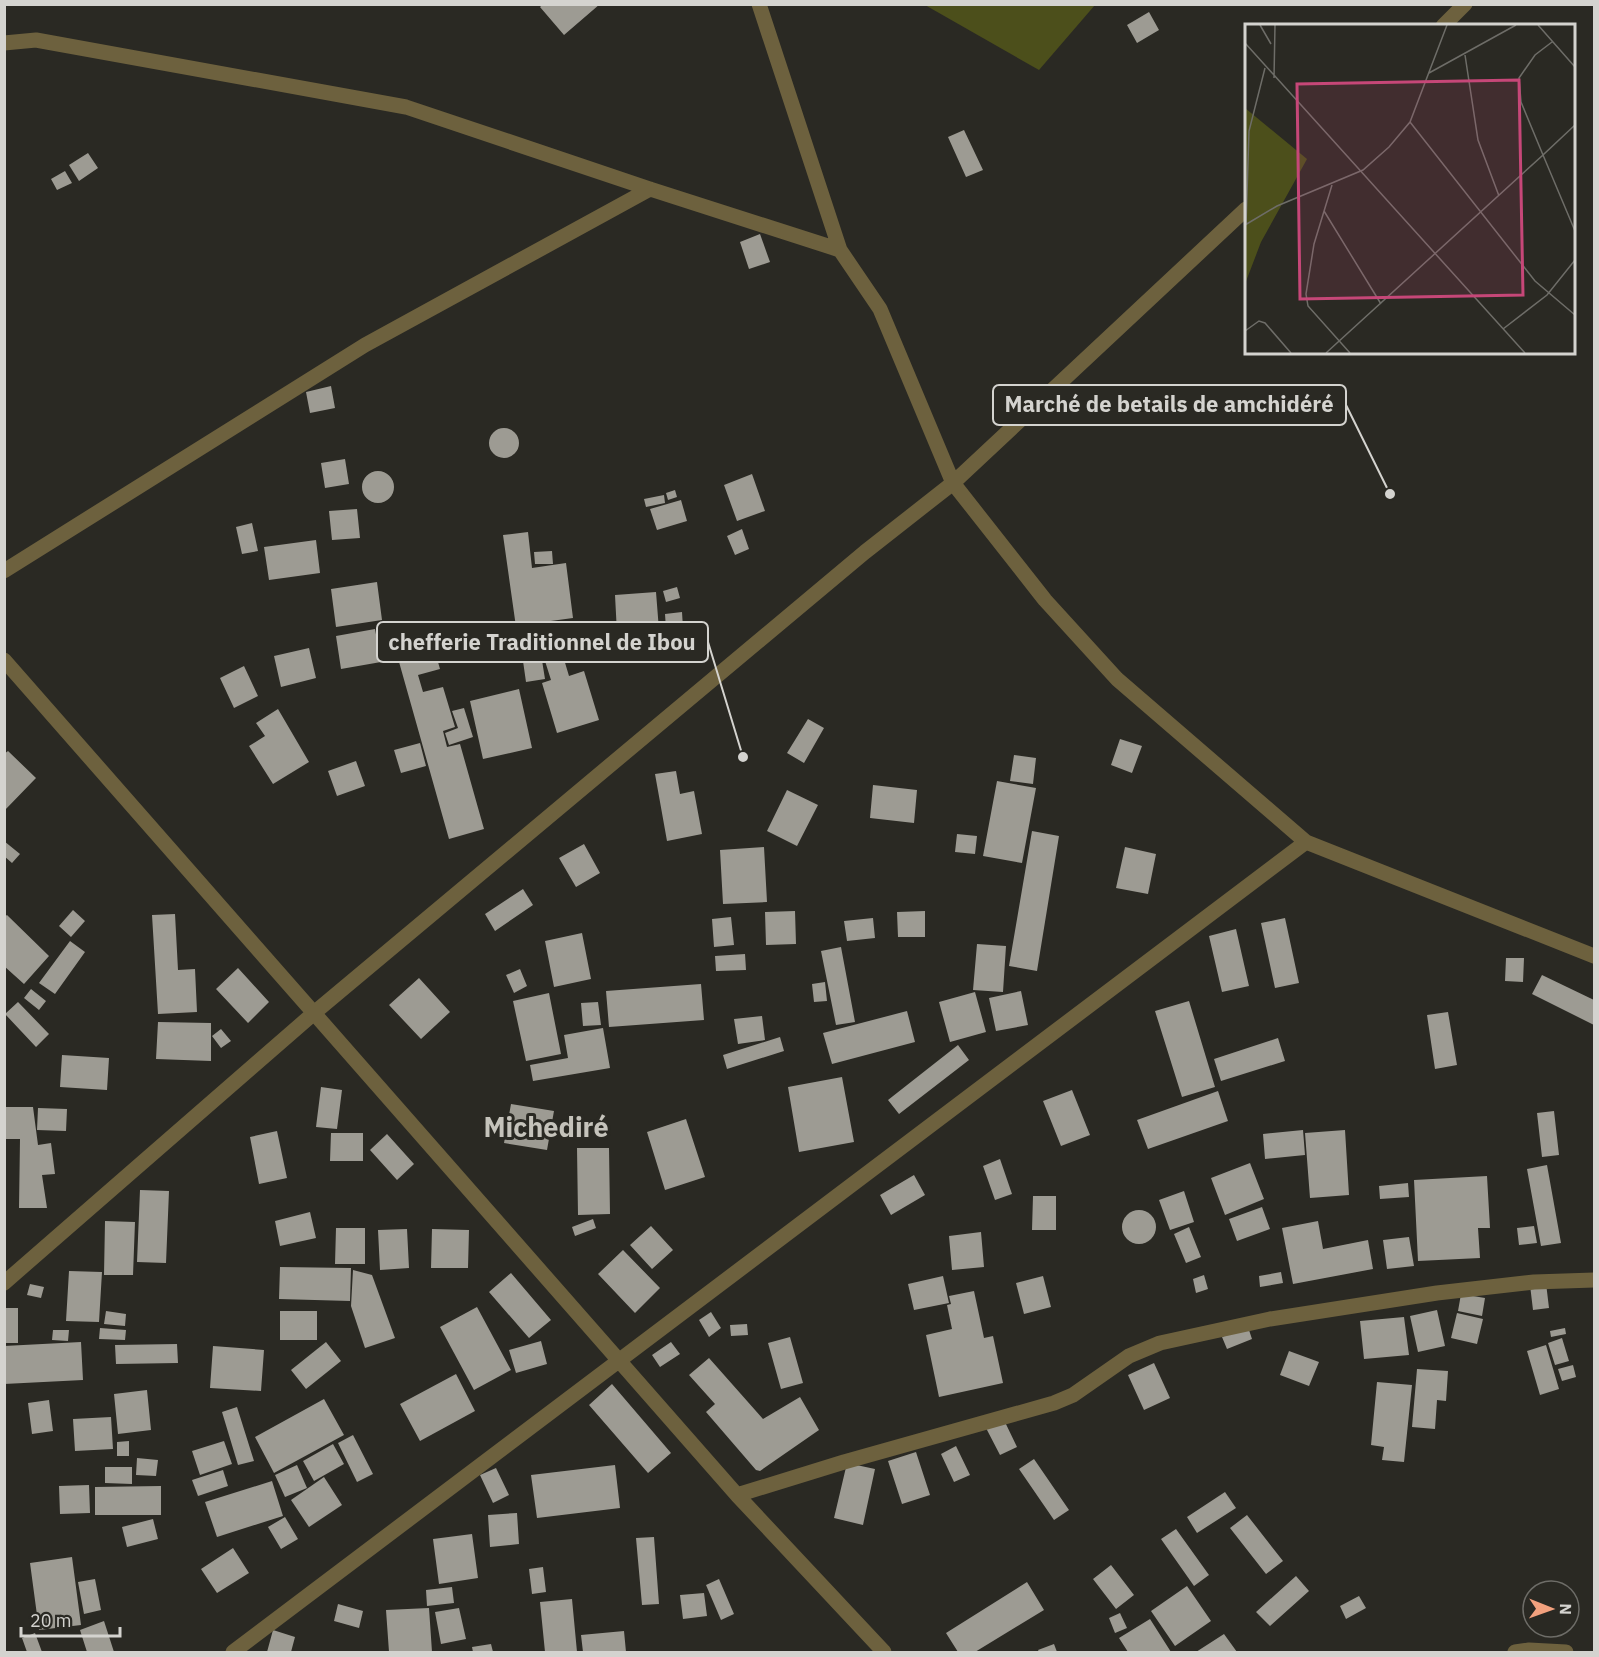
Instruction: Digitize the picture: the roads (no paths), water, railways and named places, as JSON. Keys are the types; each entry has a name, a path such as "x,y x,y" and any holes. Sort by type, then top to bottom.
{"street":[{"path":"759,4 840,250 880,309 953,483 1045,600 1117,679 1306,842 1594,956"},
{"path":"1445,24 1465,4"},
{"path":"4,43 36,40 406,107 840,250"},
{"path":"4,571 364,345 650,189"},
{"path":"4,1283 314,1013 866,552 953,483 1245,210"},
{"path":"4,660 737,1495 884,1653"},
{"path":"233,1653 1306,842"},
{"path":"737,1495 844,1462 1054,1403 1073,1395 1129,1356 1160,1343 1270,1319 1437,1293 1534,1282 1594,1280"},
{"path":"1515,1653 1529,1650 1566,1653"}],"place":[{"name":"Marché de betails de amchidéré","path":"1390,494"},
{"name":"chefferie Traditionnel de Ibou","path":"743,757"}],"district":[{"name":"Michediré","path":"546,1126"}]}
